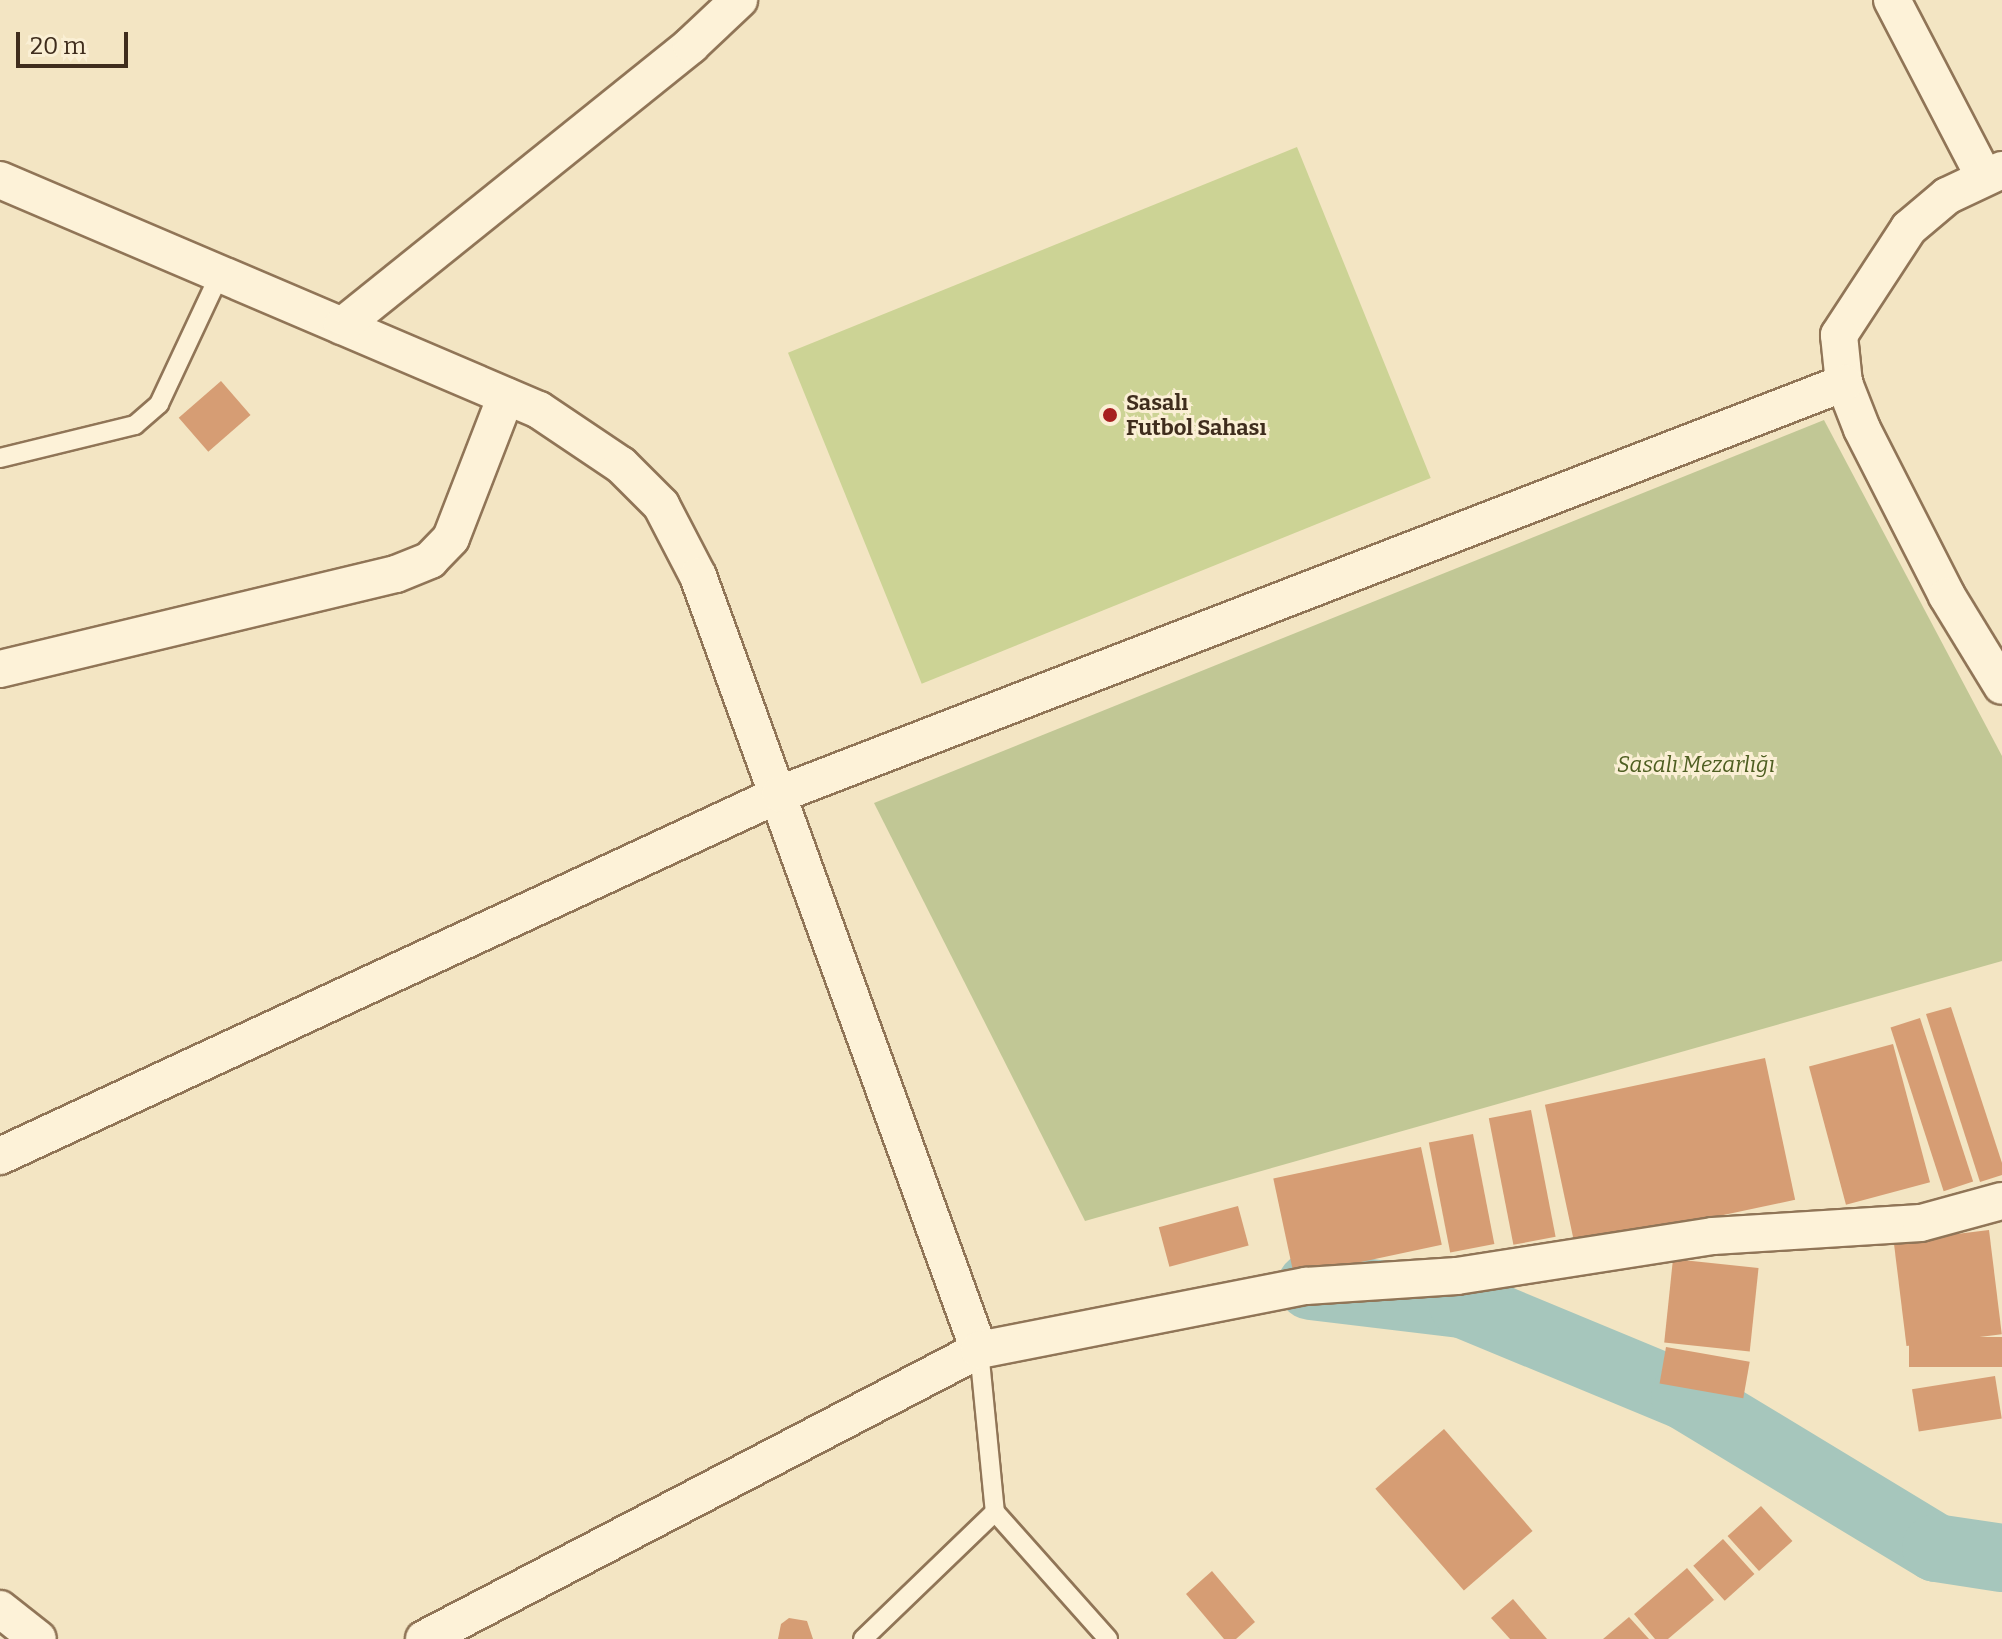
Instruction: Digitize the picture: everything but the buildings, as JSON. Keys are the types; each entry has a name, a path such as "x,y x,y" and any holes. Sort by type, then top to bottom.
{"street":[{"path":"342,326 691,45 710,11 739,0"},
{"path":"1892,0 1993,174 1947,196 1909,228 1839,335 1844,383 1862,429 1947,596 2002,686"},
{"path":"0,180 506,396 589,441 661,505 698,576 780,794 979,1350"},
{"path":"0,1156 780,794 1844,383"},
{"path":"0,669 396,574 430,560 451,538 506,396"},
{"path":"424,1639 979,1350 1306,1286 1457,1276 1713,1236 1921,1223 2002,1201"},
{"path":"0,1609 38,1639"}],"lane":[{"path":"0,458 135,425 159,404 220,274"},
{"path":"979,1350 995,1512 1108,1639"},
{"path":"863,1639 995,1512"}],"green space":[{"name":"Sasalı Futbol Sahası","path":"1297,147 1431,478 922,684 788,353"},
{"name":"Sasalı Mezarlığı","path":"1824,420 2002,756 2002,961 1085,1221 874,803"}],"waterway":[{"path":"1311,1286 1463,1304 1685,1396 1936,1548 2002,1558"}],"place":[{"name":"Sasalı Futbol Sahası","path":"1110,415"}]}
